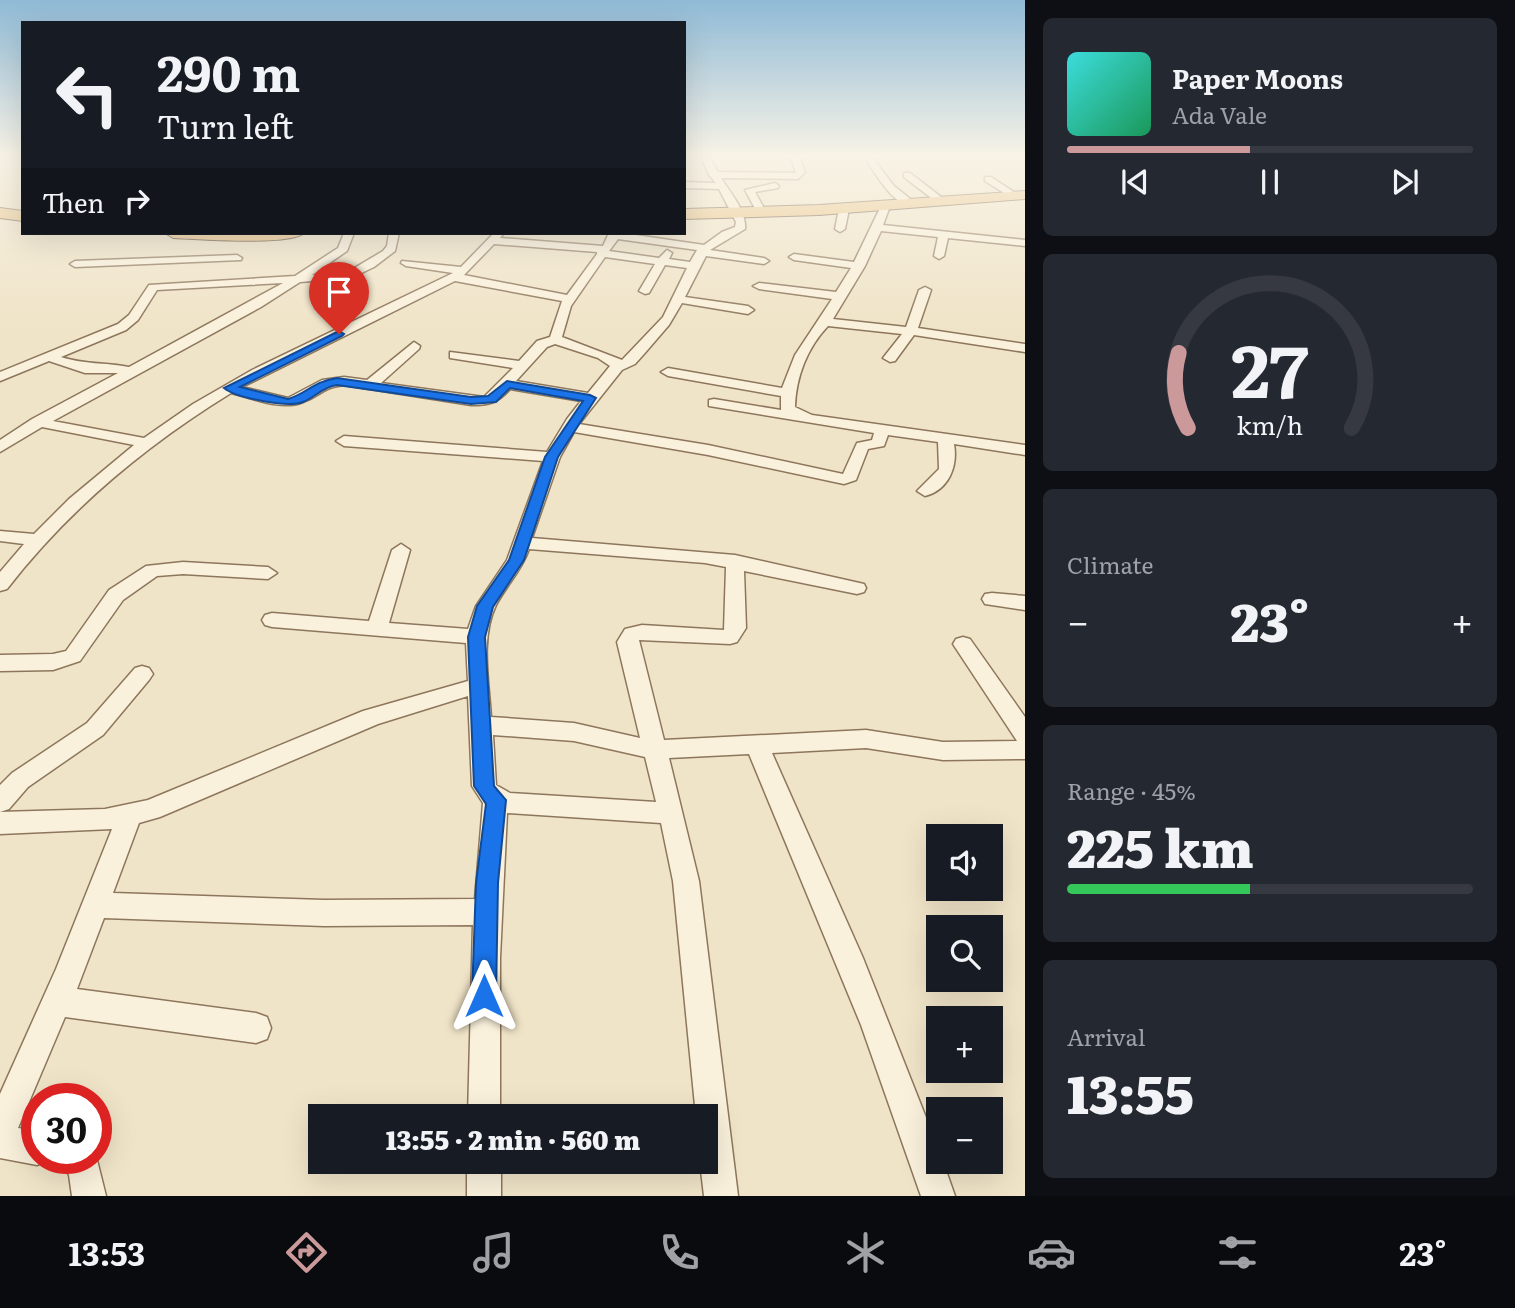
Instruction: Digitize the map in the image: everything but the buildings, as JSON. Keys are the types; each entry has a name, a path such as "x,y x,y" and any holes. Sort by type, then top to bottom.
{"highway":[{"path":"0,213 21,216"},
{"path":"686,214 715,213"},
{"path":"193,235 260,235"}],"street":[{"path":"669,813 508,803 489,795 484,786 476,637 485,606 512,568 552,457 570,427 590,398 617,368 633,359 670,314 693,266 704,250 725,233 740,229 741,222 737,213"},
{"path":"840,229 843,213"},
{"path":"798,416 788,409 788,393 794,365 825,322 837,296 860,266 879,228 883,213"},
{"path":"879,228 1025,243"},
{"path":"179,261 193,235"},
{"path":"0,447 37,422 257,304 341,250 348,235"},
{"path":"0,377 122,327 134,317 153,287 342,276 359,271 392,248 394,235"},
{"path":"656,241 663,235"},
{"path":"939,256 943,235"},
{"path":"228,281 242,236"},
{"path":"0,585 38,540 92,488 148,443 229,388 458,274 496,237 609,243 656,241 764,261"},
{"path":"609,243 661,262 693,266"},
{"path":"556,339 559,321 569,299 609,243"},
{"path":"645,291 673,243"},
{"path":"793,257 860,266"},
{"path":"75,264 237,258"},
{"path":"406,263 569,299"},
{"path":"758,286 837,296"},
{"path":"890,358 911,331 925,290"},
{"path":"677,299 748,310"},
{"path":"825,322 911,331 1025,348"},
{"path":"229,388 288,402 300,399 322,384 344,382 482,401 495,397 542,344 556,339"},
{"path":"556,339 563,344 609,357 617,363 617,368"},
{"path":"371,384 414,346"},
{"path":"455,355 523,366"},
{"path":"49,357 85,369 108,367 131,371"},
{"path":"668,372 788,393"},
{"path":"507,384 590,398"},
{"path":"714,402 1025,450"},
{"path":"37,422 148,443"},
{"path":"570,427 696,448 844,479 850,477 862,446 879,443 882,429"},
{"path":"925,491 945,475 949,468 945,438"},
{"path":"344,441 552,457"},
{"path":"0,537 38,540"},
{"path":"523,543 666,552 735,561 857,588"},
{"path":"377,629 401,550"},
{"path":"720,1196 686,881 678,839 632,667 628,637 642,632 730,637 736,628 735,561"},
{"path":"0,663 53,662 73,656 116,595 153,570 183,568 268,573"},
{"path":"992,599 1025,603"},
{"path":"272,620 476,637"},
{"path":"963,644 1025,735"},
{"path":"0,802 20,780 95,729 142,674"},
{"path":"0,823 129,817 371,717 480,685"},
{"path":"482,725 574,732 653,750 866,739 943,751 1025,750"},
{"path":"757,745 824,897 897,1074 938,1196"},
{"path":"484,1104 486,912 496,800"},
{"path":"0,1131 57,1001 129,817"},
{"path":"96,905 324,913 486,912"},
{"path":"57,1001 256,1028"},
{"path":"0,1142 21,1145"},
{"path":"85,1174 89,1196"},
{"path":"484,1174 484,1196"}],"route":[{"path":"339,334 229,388 288,402 300,399 322,384 337,382 371,384 471,401 491,400 507,384 590,398 552,457 526,538 508,575 485,606 476,637 484,786 496,800 487,883 484,996"}]}
